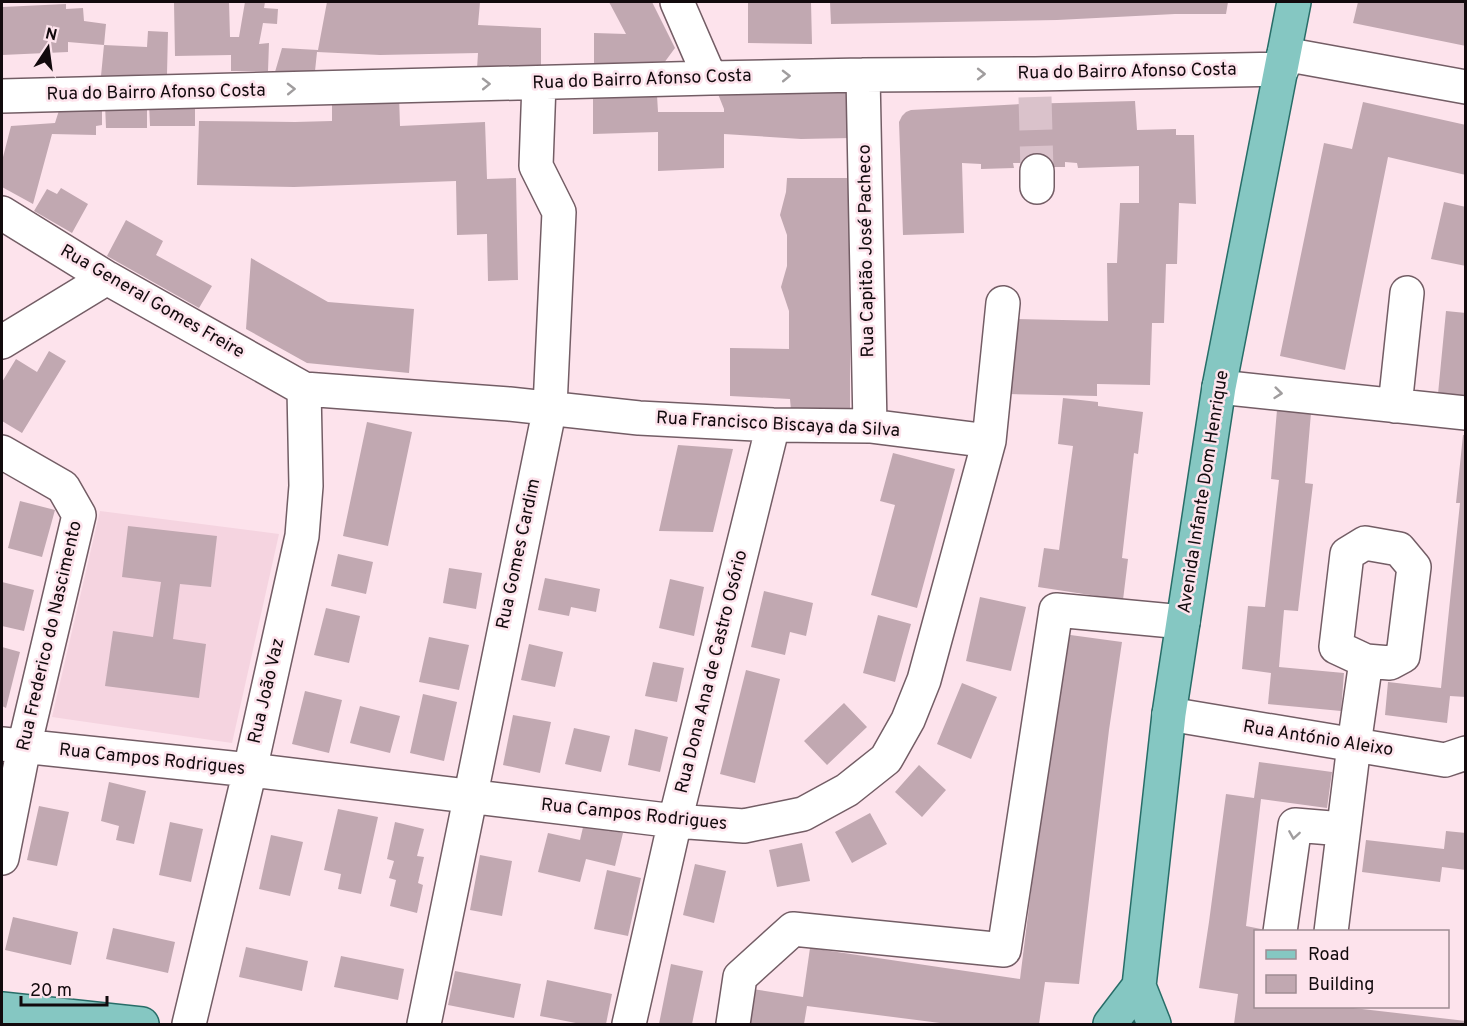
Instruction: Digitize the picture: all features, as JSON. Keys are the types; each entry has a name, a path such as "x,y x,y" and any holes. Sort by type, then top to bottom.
{"main road":[{"name":"Avenida Infante Dom Henrique","path":"1154,1024 1140,986 1169,714 1219,387 1294,2"},
{"path":"1110,1024 1140,986"},
{"path":"2,1009 142,1024"}],"street":[{"path":"677,2 710,78"},
{"name":"Rua do Bairro Afonso Costa","path":"2,96 863,75 1035,86 1283,61 1466,87"},
{"name":"Rua Capitão José Pacheco","path":"863,75 870,426"},
{"name":"Rua Gomes Cardim","path":"424,1024 550,407 559,212 536,166 538,83"},
{"name":"Rua General Gomes Freire","path":"2,213 107,278 304,389"},
{"path":"2,342 107,278"},
{"path":"1395,406 1407,293"},
{"name":"Rua Campos Rodrigues","path":"13,745 249,770 675,821 744,826 803,814 847,790 886,759 908,720 924,680 989,441 1003,303"},
{"path":"1219,387 1466,413"},
{"name":"Rua Francisco Biscaya da Silva","path":"304,389 550,407 639,418 870,426 989,441"},
{"name":"Rua João Vaz","path":"189,1024 302,536 306,486 304,389"},
{"name":"Rua Dona Ana de Castro Osório","path":"630,1024 675,821 773,424"},
{"name":"Rua Frederico do Nascimento","path":"2,452 63,487 79,515 13,745 2,858"},
{"path":"733,1024 740,977 793,930 1004,950 1056,610 1183,622"},
{"path":"1331,930 1366,661"},
{"name":"Rua António Aleixo","path":"1169,714 1445,760 1466,753"},
{"path":"1281,930 1295,825 1343,829"}],"shaded area":[{"path":"100,511 279,534 232,743 52,717"}],"building":[{"path":"229,2 230,37 239,37 245,2 265,2 264,8 278,9 277,24 263,23 259,44 269,43 268,71 231,71 231,55 175,56 174,3"},
{"path":"327,2 480,2 478,25 541,28 541,69 477,69 478,53 380,55 317,52 315,71 275,72 282,48 318,50"},
{"path":"609,2 652,2 675,48 661,67 594,70 594,33 626,34"},
{"path":"748,2 811,2 812,44 748,43"},
{"path":"830,2 1228,2 1226,14 831,24"},
{"path":"1358,2 1466,2 1466,46 1353,23"},
{"path":"66,4 66,9 83,8 84,21 106,24 104,45 68,42 68,52 2,55 2,7"},
{"path":"148,31 168,32 167,74 101,76 104,45 147,47"},
{"path":"850,90 851,138 801,139 724,134 724,168 658,171 658,132 593,134 593,97 657,95 658,112 724,112 718,94"},
{"path":"399,96 400,126 485,122 487,179 516,178 518,280 488,281 487,234 457,235 456,181 294,187 197,185 199,121 332,121 332,103"},
{"path":"1135,101 1137,130 1176,129 1176,135 1194,135 1196,204 1179,203 1177,264 1166,264 1164,323 1152,323 1150,385 1097,384 1097,396 1009,394 1011,319 1108,321 1107,263 1117,263 1120,203 1139,203 1139,166 1078,168 1077,163 1065,162 1065,167 1034,167 1033,163 1013,163 1014,168 981,169 981,164 962,163 964,233 903,235 899,122 906,112 911,110"},
{"path":"195,102 195,126 150,126 149,103"},
{"path":"1363,102 1466,125 1466,175 1388,157 1345,370 1280,356 1324,143 1352,149"},
{"path":"102,103 102,125 96,126 96,135 52,134 33,204 2,187 2,161 11,126 55,123 61,104"},
{"path":"105,104 147,104 147,128 106,128"},
{"path":"787,178 850,178 850,408 846,412 791,410 790,399 730,396 730,348 789,349 789,311 781,287 787,266 787,235 780,215"},
{"path":"61,188 88,204 72,233 34,211 47,189 57,194"},
{"path":"1444,202 1466,207 1466,266 1431,259"},
{"path":"126,220 163,241 156,255 212,286 199,308 107,256"},
{"path":"251,258 328,302 414,309 409,373 307,363 246,329"},
{"path":"1446,311 1466,313 1466,397 1438,394"},
{"path":"49,351 66,361 22,433 2,421 2,382 16,359 37,372"},
{"path":"1063,398 1098,402 1098,406 1143,412 1138,454 1134,453 1122,558 1128,559 1123,600 1038,587 1044,548 1059,550 1073,446 1058,444"},
{"path":"1277,410 1311,413 1305,483 1313,484 1298,611 1284,610 1279,667 1344,673 1341,711 1268,704 1271,673 1242,669 1248,606 1265,607 1279,480 1271,479"},
{"path":"367,422 412,432 388,546 343,536"},
{"path":"1463,435 1466,435 1466,697 1450,696 1447,723 1385,715 1388,682 1441,688 1460,503 1456,503"},
{"path":"678,445 733,449 713,532 659,531"},
{"path":"893,453 955,469 917,608 871,595 895,505 880,501"},
{"path":"20,501 55,510 42,557 8,548"},
{"path":"128,526 217,536 211,587 180,584 173,639 206,644 199,698 105,686 113,631 153,637 161,582 122,577"},
{"path":"338,554 373,562 366,594 331,586"},
{"path":"449,568 482,573 476,609 443,603"},
{"path":"545,578 600,589 596,612 571,607 569,616 538,610"},
{"path":"670,579 704,587 694,636 659,628"},
{"path":"2,582 34,590 24,631 2,626"},
{"path":"764,591 813,603 806,636 790,632 785,655 751,647"},
{"path":"980,597 1026,607 1011,671 966,661"},
{"path":"326,608 360,616 349,663 314,655"},
{"path":"878,615 911,624 895,682 863,673"},
{"path":"1063,634 1122,642 1109,730 1079,984 1045,982 1039,1024 948,1024 807,1006 804,1024 741,1024 746,988 803,997 810,948 1020,979"},
{"path":"429,637 469,645 459,690 419,682"},
{"path":"529,644 563,652 555,687 521,680"},
{"path":"2,647 20,652 6,708 2,706"},
{"path":"653,662 684,668 677,702 645,696"},
{"path":"746,670 780,679 755,783 720,774"},
{"path":"962,683 997,697 971,759 937,744"},
{"path":"305,691 342,700 329,753 292,744"},
{"path":"423,694 457,702 444,761 410,753"},
{"path":"844,703 867,727 827,765 804,741"},
{"path":"360,706 400,716 390,753 350,743"},
{"path":"513,715 551,722 540,773 503,765"},
{"path":"574,728 610,736 601,772 565,764"},
{"path":"635,729 668,737 660,772 628,765"},
{"path":"1259,762 1332,772 1327,808 1261,799 1246,926 1266,930 1254,930 1254,1008 1353,1008 1466,1021 1466,1024 1234,1024 1238,994 1199,988 1226,794 1254,798"},
{"path":"919,765 946,790 922,817 895,792"},
{"path":"109,782 146,791 134,844 116,840 119,826 101,821"},
{"path":"39,806 69,812 57,866 27,860"},
{"path":"338,809 378,817 361,894 338,889 341,874 324,870"},
{"path":"870,813 887,844 852,863 835,832"},
{"path":"170,822 203,829 191,882 159,875"},
{"path":"395,822 424,829 417,856 424,857 418,883 423,885 417,913 390,906 396,880 389,878 394,861 387,859"},
{"path":"584,823 623,833 615,866 586,859 580,882 538,872 548,833 580,840"},
{"path":"1446,831 1466,833 1466,870 1442,867 1440,882 1362,872 1366,840 1444,849"},
{"path":"271,835 303,842 290,896 259,889"},
{"path":"802,843 810,881 777,887 769,850"},
{"path":"480,855 512,861 502,916 470,910"},
{"path":"695,864 726,871 714,923 683,915"},
{"path":"607,870 641,878 628,936 594,929"},
{"path":"13,917 78,932 71,965 5,950"},
{"path":"113,928 175,942 168,973 106,959"},
{"path":"246,947 308,961 302,991 239,977"},
{"path":"341,956 404,969 398,1000 334,987"},
{"path":"671,964 703,971 692,1024 659,1024"},
{"path":"455,971 521,984 514,1018 448,1005"},
{"path":"547,980 612,994 606,1024 581,1024 540,1016"}],"tunnel":[{"path":"1035,97 1037,171"}]}
